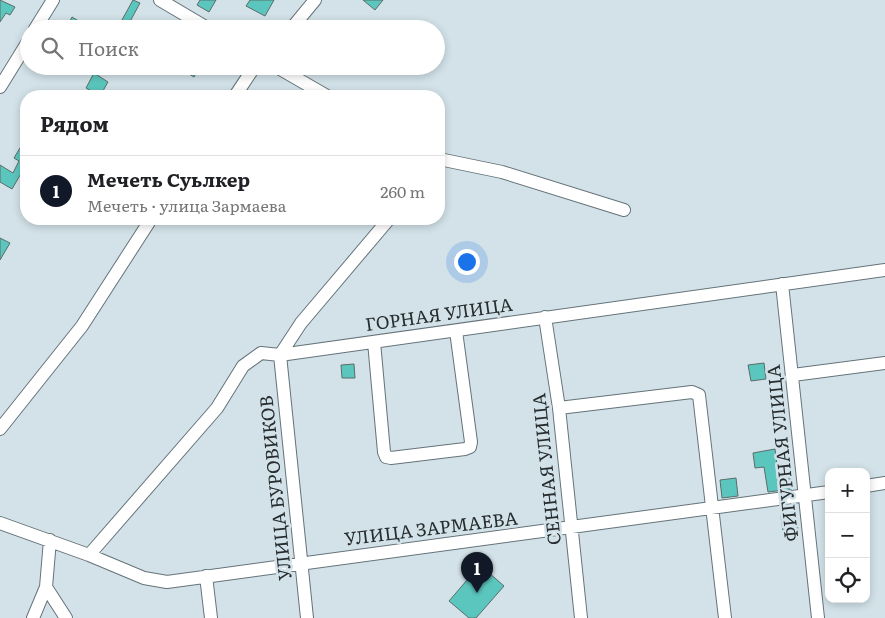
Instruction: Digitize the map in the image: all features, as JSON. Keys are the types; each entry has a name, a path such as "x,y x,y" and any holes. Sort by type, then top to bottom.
{"street":[{"path":"41,20 53,0"},
{"path":"160,0 194,20"},
{"path":"298,20 315,0"},
{"path":"0,88 20,55"},
{"path":"238,90 249,75"},
{"path":"291,75 317,90"},
{"path":"445,160 502,172 624,210"},
{"path":"0,429 82,326 147,225"},
{"path":"280,354 301,322 384,225"},
{"name":"ГОРНАЯ УЛИЦА","path":"89,555 217,408 243,366 261,353 280,354 374,342 885,270"},
{"name":"ФИГУРНАЯ УЛИЦА","path":"782,284 818,618"},
{"name":"СЕННАЯ УЛИЦА","path":"544,317 559,408 581,618"},
{"path":"374,342 385,455 391,458 465,449 470,447 471,442 456,331"},
{"name":"УЛИЦА БУРОВИКОВ","path":"280,354 307,618"},
{"path":"793,375 885,363"},
{"path":"559,408 697,393 700,398 725,618"},
{"path":"870,485 885,483"},
{"name":"УЛИЦА ЗАРМАЕВА","path":"0,523 50,540 154,582 571,528 825,493"},
{"path":"33,618 46,587 50,540"},
{"path":"206,576 211,618"},
{"path":"46,587 66,618"}],"building":[{"path":"0,0 15,7 10,15 6,13 0,22"},
{"path":"133,0 140,3 131,20 122,20"},
{"path":"200,0 216,0 209,12 197,5"},
{"path":"250,0 274,0 265,16 246,6"},
{"path":"363,0 383,0 375,10"},
{"path":"93,75 97,75 108,82 103,90 90,90 86,88"},
{"path":"20,148 20,175 12,189 0,182 0,165 13,173 19,161 14,158"},
{"path":"0,238 10,243 0,260"},
{"path":"764,363 766,379 751,381 748,365"},
{"path":"354,364 355,378 342,378 341,365"},
{"path":"775,449 779,479 790,478 792,489 768,492 764,467 755,468 753,453"},
{"path":"736,478 738,496 722,498 720,480"},
{"path":"796,514 798,530 783,532 781,516"},
{"path":"480,565 504,586 476,618 469,618 449,601"}],"place":[{"name":"Мечеть Суьлкер","path":"477,593"}]}
